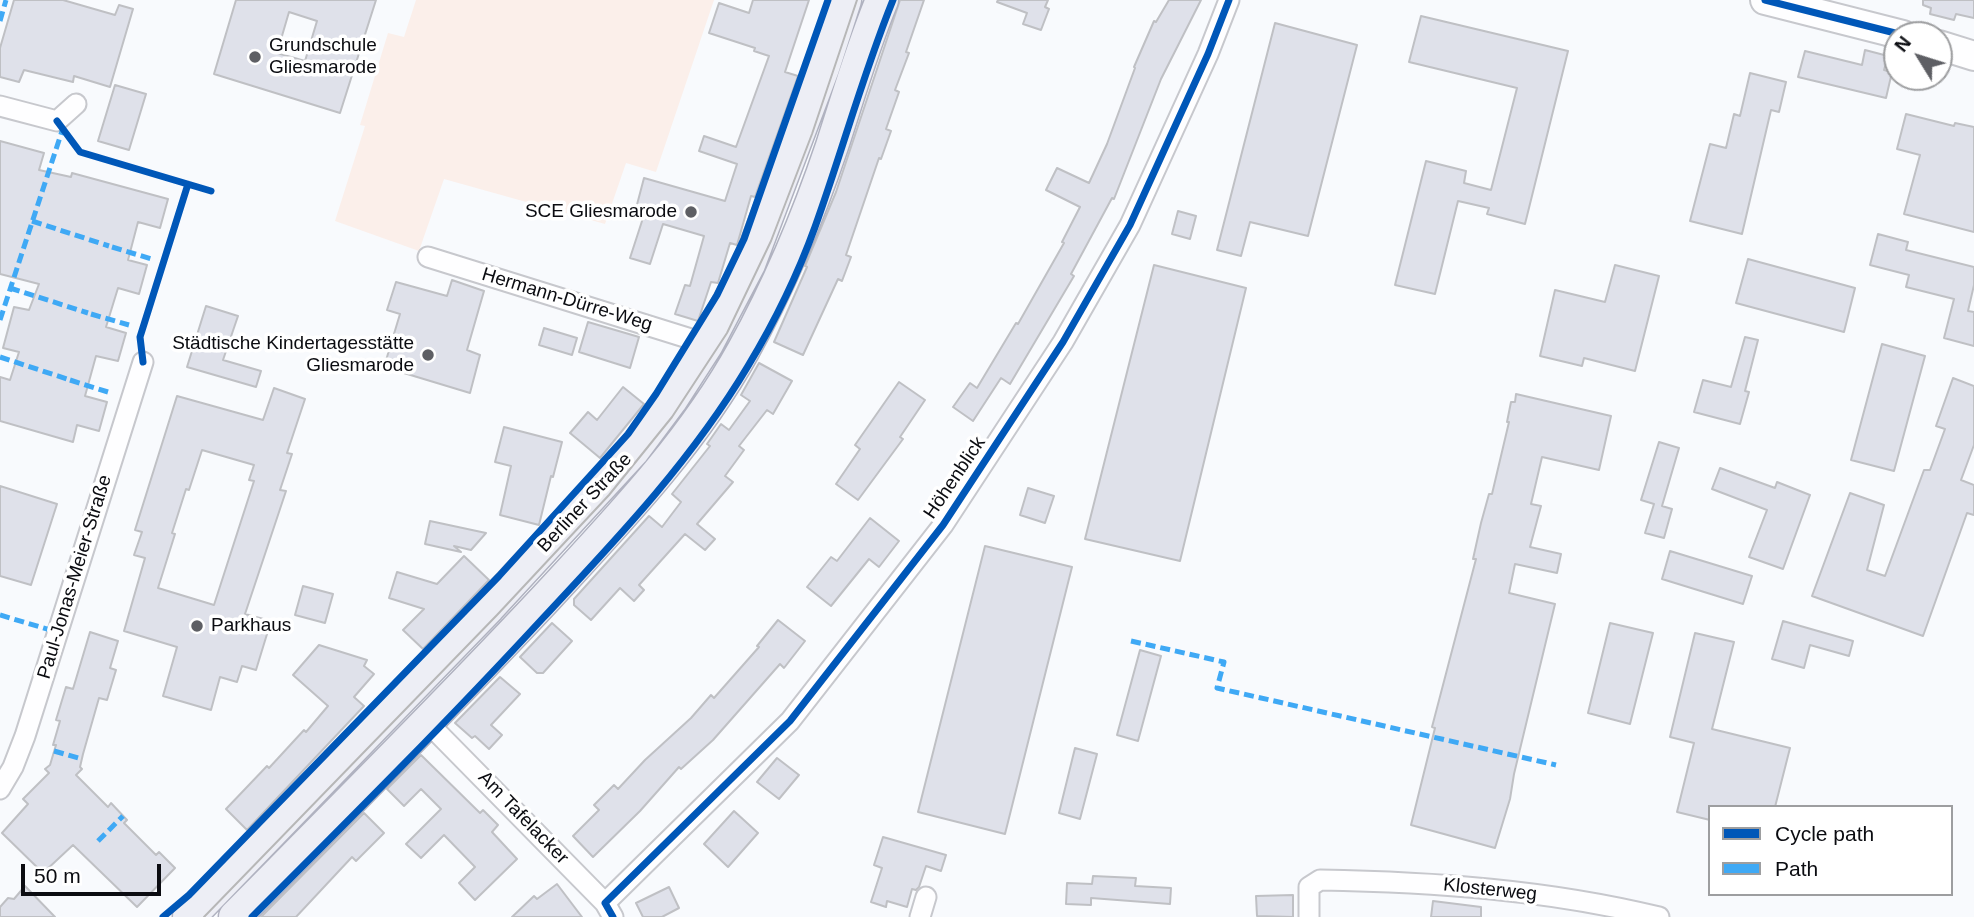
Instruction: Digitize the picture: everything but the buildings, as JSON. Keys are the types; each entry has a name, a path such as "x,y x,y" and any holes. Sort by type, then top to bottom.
{"main road":[{"name":"Berliner Straße","path":"189,917 489,607 634,451 671,400 707,344 749,264 823,68 845,0"},
{"name":"Berliner Straße","path":"235,917 428,723 592,549 661,470 704,414 742,353 803,226 882,0"},
{"path":"1765,0 1883,30"},
{"path":"1953,49 1974,56"}],"street":[{"name":"Höhenblick","path":"609,910 790,721 943,525 1063,342 1130,225 1230,0"},
{"path":"0,106 57,121 76,104"},
{"name":"Hermann-Dürre-Weg","path":"428,257 707,344"},
{"name":"Paul-Jonas-Meier-Straße","path":"0,789 13,767 25,736 143,362"},
{"name":"Am Tafelacker","path":"428,723 609,910"},
{"name":"Klosterweg","path":"1309,917 1309,887 1320,880 1461,885 1614,906 1659,917"},
{"path":"920,917 926,897"}],"shaded area":[{"path":"416,0 714,0 656,172 626,163 605,224 444,179 419,251 335,221 365,126 360,125 388,33 404,37"}],"tram line":[{"path":"204,917 497,615 609,495 672,417 727,333 771,241 812,134 857,0"}],"marked path":[{"path":"0,21 6,0"},
{"path":"0,320 63,128"},
{"path":"32,221 109,246"},
{"path":"112,247 155,260"},
{"path":"10,288 88,313"},
{"path":"91,314 129,325"},
{"path":"0,357 67,379"},
{"path":"70,380 108,392"},
{"path":"0,615 57,632"},
{"path":"1131,641 1224,662 1217,688 1556,765"},
{"path":"54,751 82,759"},
{"path":"98,841 123,816"}],"cycle path":[{"path":"163,917 189,895 499,576 628,434 717,295 744,239 828,0"},
{"path":"252,917 508,656 652,498 703,434 767,333 801,262 893,0"},
{"path":"613,917 605,903 790,721 943,525 1063,342 1130,225 1208,54 1229,0"},
{"path":"1765,0 1883,30"},
{"path":"57,121 80,152 211,191"},
{"path":"143,362 140,337 188,184"}],"place":[{"name":"Grundschule Gliesmarode","path":"255,57"},
{"name":"SCE Gliesmarode","path":"691,212"},
{"name":"Städtische Kindertagesstätte Gliesmarode","path":"428,355"},
{"name":"Parkhaus","path":"197,626"}]}
